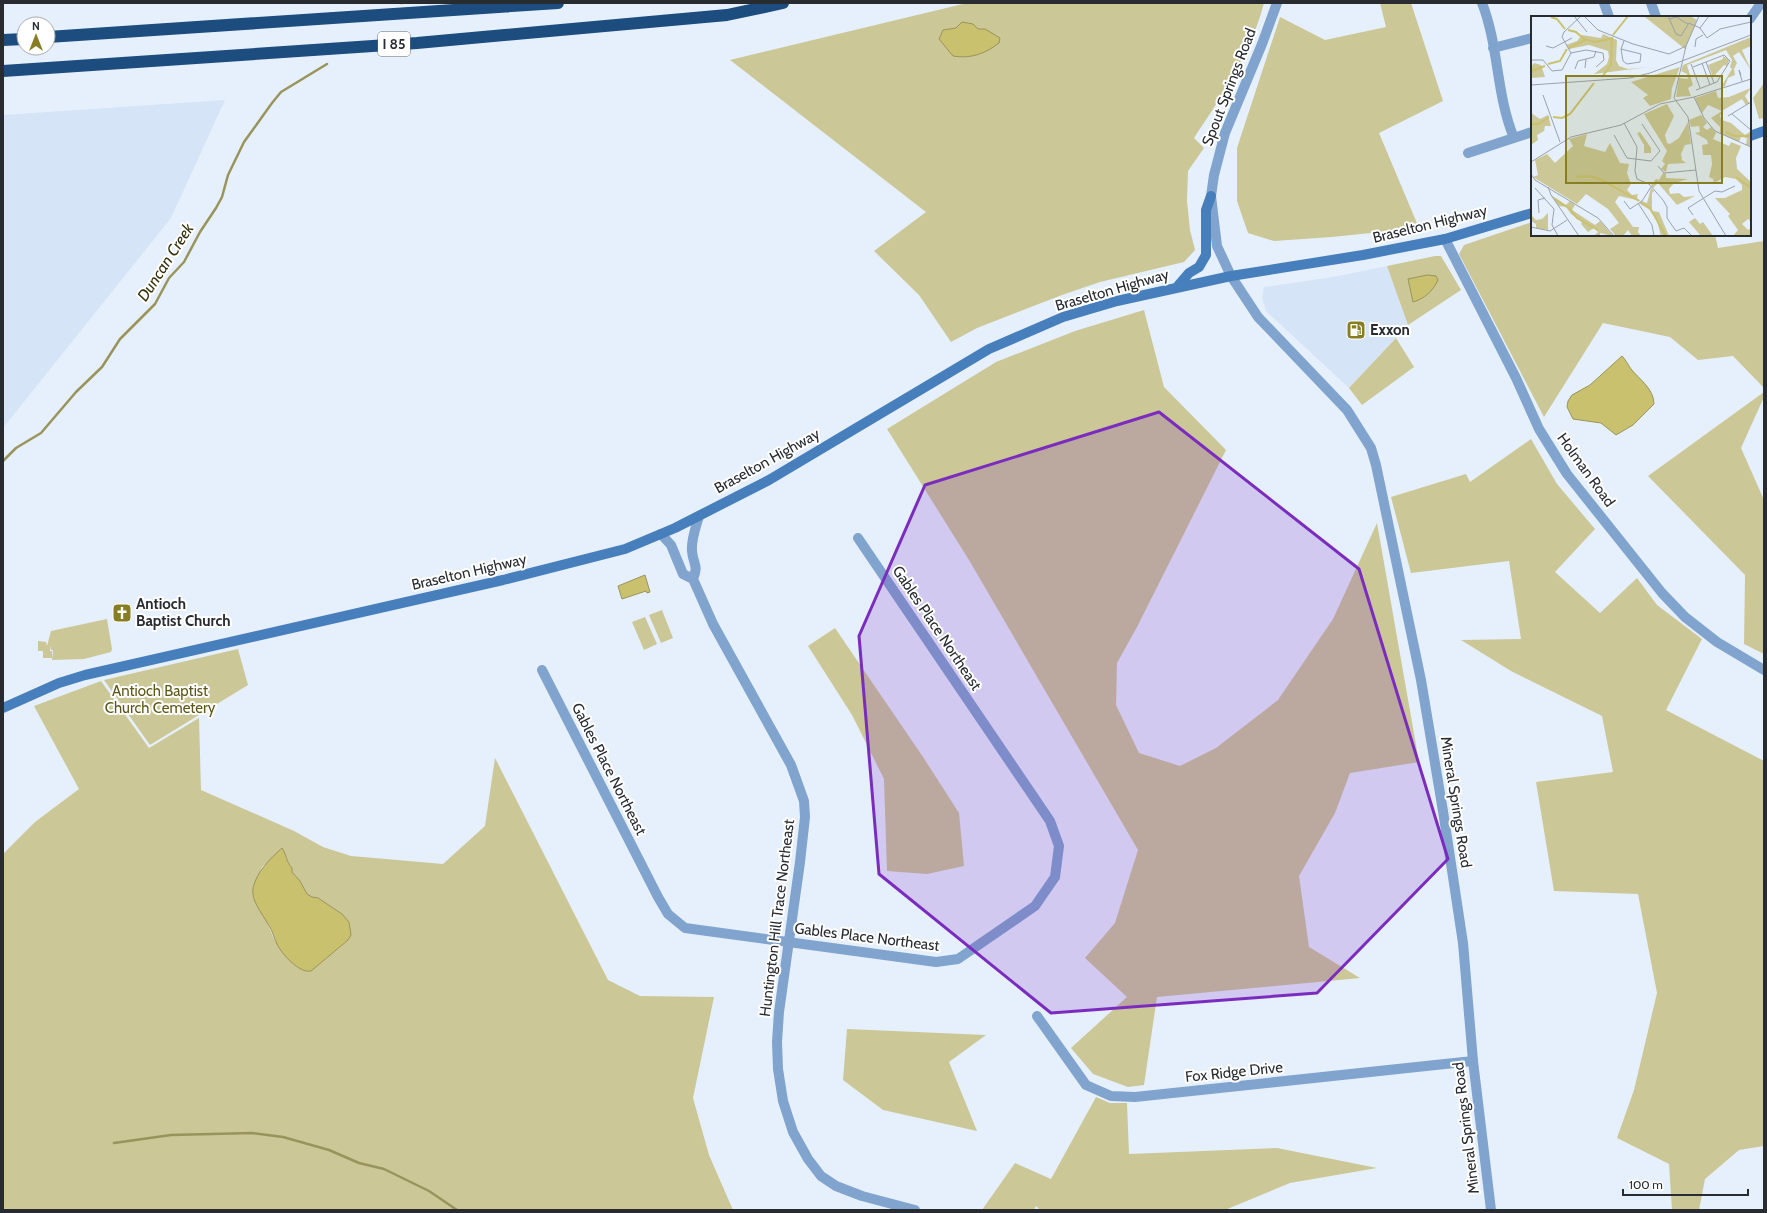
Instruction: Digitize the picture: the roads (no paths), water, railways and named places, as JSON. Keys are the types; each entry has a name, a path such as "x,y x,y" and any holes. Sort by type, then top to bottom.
{"highway":[{"name":"I 85","path":"56,36 558,3"},
{"name":"I 85","path":"3,71 417,43 727,16 783,3"},
{"path":"3,40 16,39"}],"main road":[{"path":"1751,136 1764,131"},
{"path":"1177,287 1190,273 1199,268 1206,256 1206,210 1211,196"},
{"name":"Braselton Highway","path":"3,708 53,685 85,675 555,567 624,549 662,534 769,480 989,349 1063,317 1117,301 1177,287 1231,276 1363,256 1445,239 1531,213"}],"street":[{"name":"Spout Springs Road","path":"1231,276 1217,246 1211,196 1214,175 1225,133 1262,44 1277,3"},
{"path":"1482,3 1487,15 1498,83 1514,138"},
{"path":"1604,3 1608,15"},
{"path":"1650,3 1656,16"},
{"path":"1751,18 1761,3"},
{"path":"1493,48 1531,38"},
{"path":"1468,153 1531,132"},
{"name":"Holman Road","path":"1445,239 1516,378 1539,429 1567,474 1662,593 1685,617 1717,642 1764,670"},
{"name":"Mineral Springs Road","path":"1231,276 1258,317 1347,410 1371,448 1378,470 1421,680 1462,942 1473,1060 1491,1210"},
{"name":"Huntington Hill Trace Northeast","path":"693,579 696,570 692,551 693,535 699,516"},
{"name":"Huntington Hill Trace Northeast","path":"662,534 671,545 683,574 693,579 713,624 791,765 804,801 805,817 800,862 779,1012 778,1069 783,1101 793,1132 808,1159 821,1176 831,1183 862,1196 916,1210"},
{"name":"Gables Place Northeast","path":"542,670 668,914 685,928 936,962 958,959 1035,906 1055,877 1059,846 1050,820 858,538"},
{"name":"Fox Ridge Drive","path":"1036,1016 1086,1085 1111,1096 1135,1098 1473,1060"}],"waterway":[{"name":"Duncan Creek","path":"3,461 16,448 41,433 76,392 102,367 120,339 155,304 169,278 184,262 200,232 216,208 222,197 228,175 244,142 281,92 327,64"},
{"path":"114,1143 171,1135 252,1133 283,1137 329,1150 359,1163 384,1169 429,1191 457,1210"}],"place":[{"name":"Exxon","path":"1356,330"},
{"name":"Antioch Baptist Church","path":"122,613"}],"park label":[{"name":"Antioch Baptist Church Cemetery","path":"160,700"}]}
